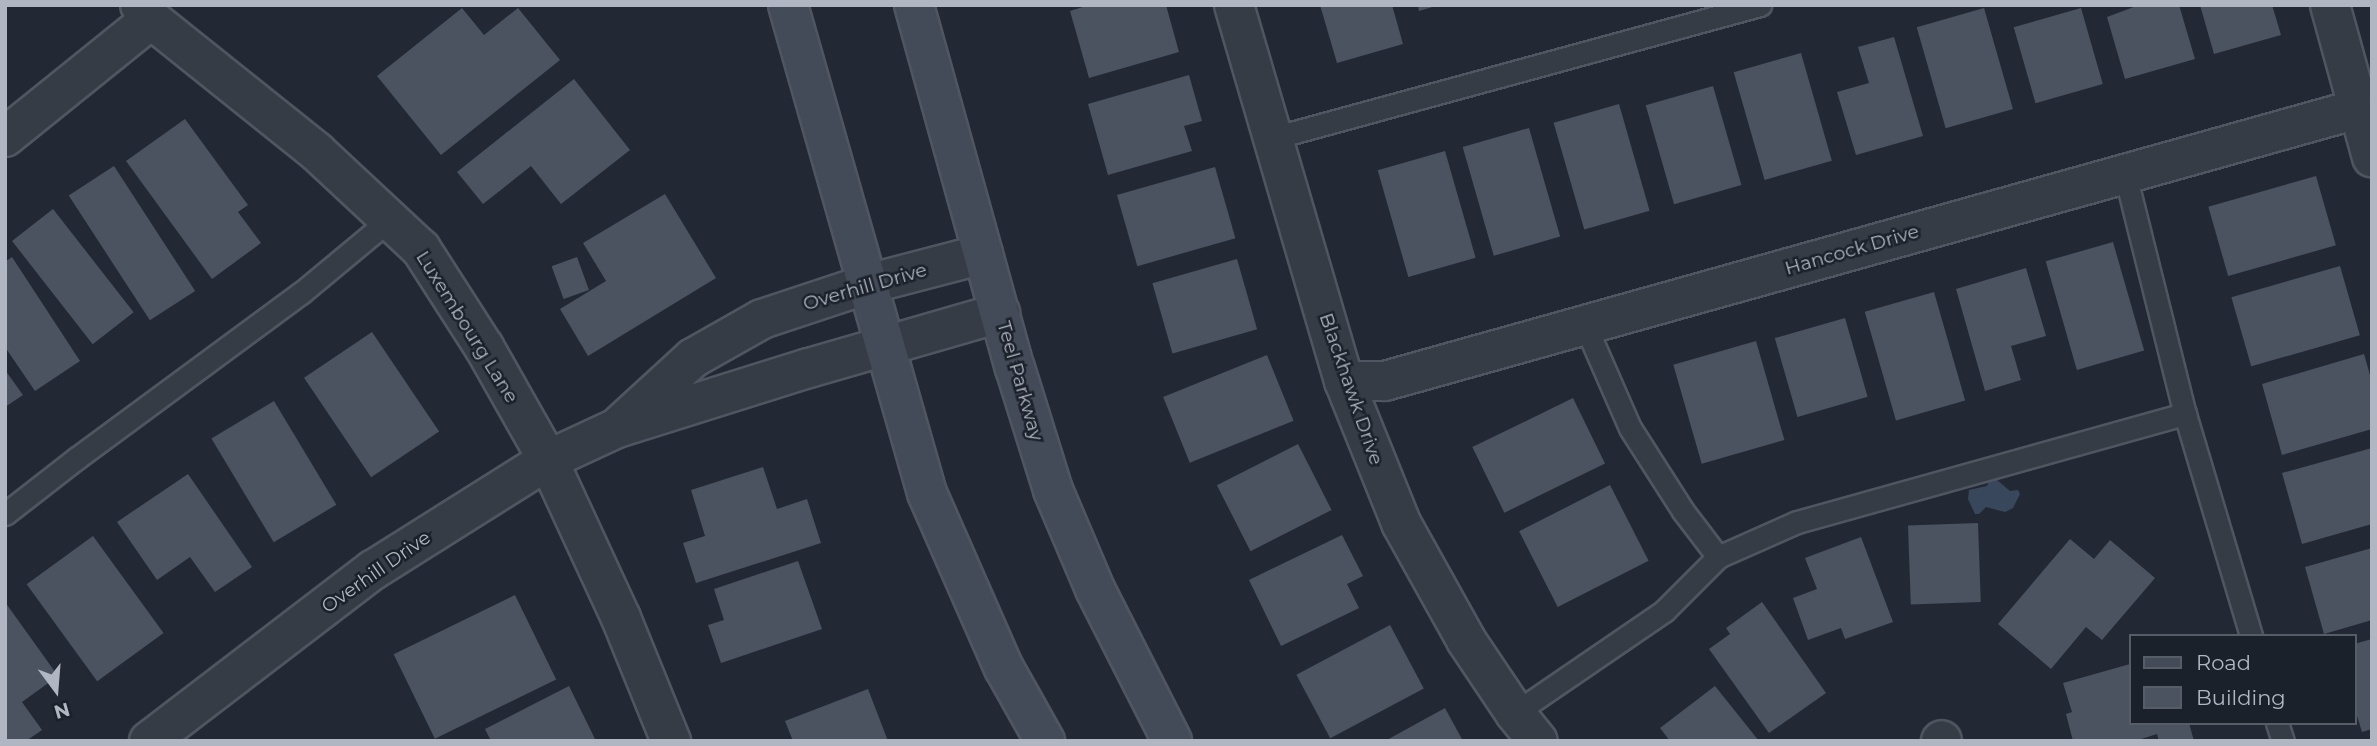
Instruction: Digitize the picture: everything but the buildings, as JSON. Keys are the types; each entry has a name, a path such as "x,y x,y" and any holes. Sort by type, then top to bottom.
{"main road":[{"path":"788,5 927,492 1004,667 1045,741"},
{"name":"Teel Parkway","path":"914,5 983,254 1053,490 1095,589 1172,741"}],"street":[{"name":"Blackhawk Drive","path":"1234,5 1344,381 1401,523 1466,640 1526,727"},
{"path":"2330,5 2372,157"},
{"path":"5,137 146,12"},
{"name":"Luxembourg Lane","path":"146,12 317,152 421,249 484,347 548,460 621,618 671,741"},
{"name":"Hancock Drive","path":"1344,381 1385,381 2357,109"},
{"name":"Overhill Drive","path":"617,428 693,358 762,319 867,284 983,254"},
{"name":"Overhill Drive","path":"149,741 373,570 548,460 617,428 1000,313"}],"lane":[{"path":"1273,138 1760,5"},
{"path":"2125,174 2185,414 2250,634"},
{"path":"5,514 76,458 301,293 389,219"},
{"path":"1585,325 1630,428 1683,511 1718,557"},
{"path":"1526,727 1664,611 1718,557 1797,522 2185,414"}],"water":[{"path":"1996,479 2010,491 2018,490 2020,494 2013,508 2005,512 1986,507 1979,514 1975,514 1968,499 1969,490 1987,486 1989,481"}]}
